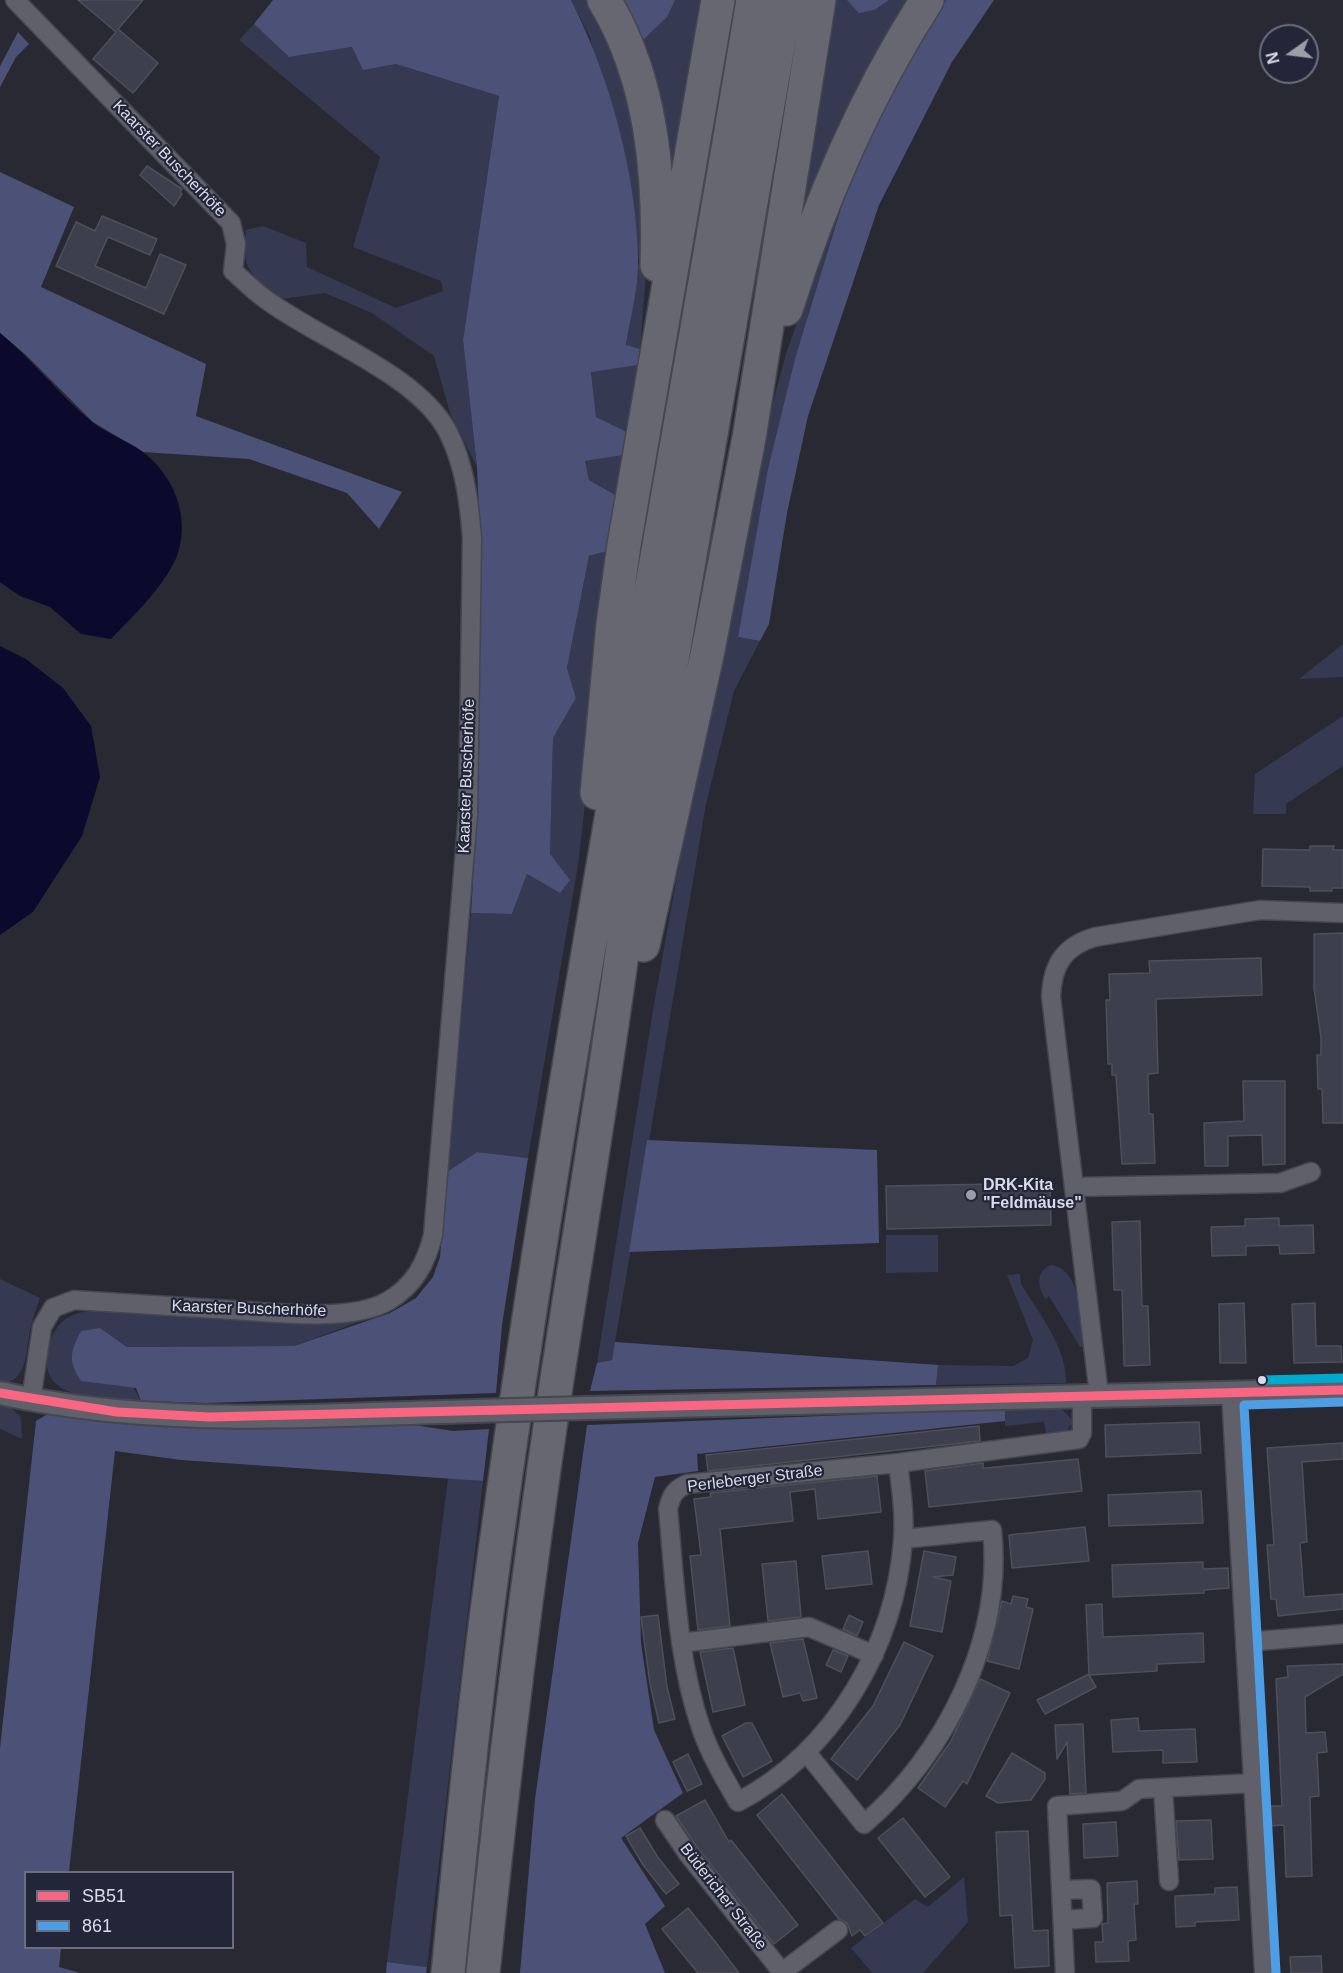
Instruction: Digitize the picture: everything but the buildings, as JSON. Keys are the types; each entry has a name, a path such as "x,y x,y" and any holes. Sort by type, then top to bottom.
{"highway":[{"path":"604,0 630,55 652,142 658,236 651,395"},
{"path":"591,941 595,808 613,624 718,0"},
{"path":"448,1973 488,1604 520,1380 591,941 753,0"},
{"path":"483,1973 525,1607 556,1383 606,1077 627,919 786,0"},
{"path":"606,1077 647,931 707,655 749,438 819,0"},
{"path":"749,438 800,264 830,185 894,56 927,0"}],"street":[{"name":"Kaarster Buscherhöfe","path":"15,0 231,223 236,243 233,271 264,298 404,385 426,403 447,430 460,460 468,495 471,538 468,814 433,1235 427,1258 413,1282 387,1302 357,1311 306,1314 74,1300 53,1308 42,1327 31,1400"},
{"path":"1091,1396 1075,1187 1051,997 1054,971 1066,951 1076,944 1095,937 1249,911 1292,910 1343,913"},
{"path":"1075,1187 1280,1183 1311,1172"},
{"path":"0,1393 31,1400 117,1412 189,1417 1343,1390"},
{"path":"1231,1393 1264,1973"},
{"name":"Perleberger Straße","path":"807,1753 764,1788 738,1802 714,1760 701,1730 691,1697 681,1643 668,1509 670,1498 676,1489 687,1484 898,1463 1079,1439 1091,1396"},
{"path":"898,1463 903,1539 894,1596 874,1655 854,1693 807,1753 864,1824 884,1808 918,1768 939,1736 958,1700 976,1656 993,1580 992,1530 903,1539"},
{"path":"681,1643 809,1627 874,1655"},
{"path":"1246,1642 1343,1634"},
{"path":"1065,1973 1057,1806 1122,1801 1139,1790 1254,1783"},
{"path":"1163,1788 1168,1881"},
{"name":"Büdericher Straße","path":"665,1820 688,1854 781,1973 838,1930"},
{"path":"1062,1890 1091,1889 1093,1918 1063,1920"}],"shaded area":[{"path":"273,0 571,0 597,60 618,126 632,194 638,259 636,291 626,345 640,349 638,365 591,372 596,417 627,432 624,455 585,461 589,480 617,496 608,551 589,556 567,668 576,698 553,738 550,854 570,880 560,893 527,874 512,914 471,913 477,816 479,512 477,467 463,340 499,96 396,64 363,70 352,47 289,57 254,24"},
{"path":"571,0 590,0 618,61 640,143 646,275 640,349 626,346 639,261 590,37"},
{"path":"612,0 705,0 672,191"},
{"path":"622,0 675,0 667,17 643,40"},
{"path":"835,0 919,0 794,255"},
{"path":"847,0 889,0 874,10 859,13"},
{"path":"946,0 994,0 952,62 879,205 808,416 787,513 769,624 760,641 738,637 768,469 796,355 849,182 885,105"},
{"path":"254,24 289,57 353,47 363,69 396,64 499,96 463,340 477,467 450,413 434,356 372,313 325,293 281,299 250,271 245,255 246,230 263,226 306,243 307,267 396,308 443,291 441,281 353,247 380,157 239,40"},
{"path":"18,32 29,44 16,57 0,87 0,66"},
{"path":"0,172 74,207 41,287 206,364 196,416 402,492 379,529 347,493 249,459 143,452 93,422 25,354 0,333"},
{"path":"849,182 796,355 738,637 760,641 734,691 706,804 612,1360 597,1363 654,1004 689,809 728,636 758,460 785,357 814,272"},
{"path":"0,333 92,422 137,448 154,461 163,472 176,497 182,524 178,553 173,564 149,599 111,639 81,634 50,607 20,596 0,582"},
{"path":"638,365 627,432 596,417 591,371"},
{"path":"624,455 617,496 589,480 585,461"},
{"path":"608,551 591,752 578,865 528,1158 477,1152 447,1172 471,913 512,914 527,874 560,893 550,854 553,738 576,698 567,668 589,556"},
{"path":"1343,644 1343,677 1299,679"},
{"path":"0,646 26,659 63,688 91,726 100,777 82,836 33,912 0,935"},
{"path":"1343,716 1343,766 1286,804 1286,814 1253,814 1255,774"},
{"path":"647,1140 877,1150 879,1243 629,1252"},
{"path":"477,1152 528,1158 502,1325 496,1393 208,1403 141,1401 136,1388 81,1381 77,1374 72,1356 81,1331 100,1328 127,1347 294,1346 390,1313 416,1298 433,1277 440,1257 447,1172"},
{"path":"886,1235 938,1235 938,1272 886,1273"},
{"path":"1052,1265 1062,1269 1070,1277 1075,1287 1083,1347 1080,1347 1049,1296 1045,1299 1042,1294 1039,1279 1043,1271"},
{"path":"1020,1274 1021,1284 1057,1344 1065,1370 1066,1383 936,1385 938,1365 1013,1366 1028,1358 1033,1340 1007,1275"},
{"path":"0,1279 40,1298 21,1371 10,1382 0,1384"},
{"path":"105,1309 324,1324 361,1321 294,1346 127,1347 100,1328 141,1401 77,1394 60,1387 48,1371 47,1351 50,1340 61,1323 77,1314"},
{"path":"615,1342 938,1365 936,1385 590,1391 597,1363 612,1360"},
{"path":"0,1404 10,1407 21,1417 22,1439 0,1429"},
{"path":"1060,1407 1074,1422 1061,1436 1047,1438 1044,1422 1005,1426 1005,1409"},
{"path":"1005,1409 1005,1421 697,1454 698,1471 655,1477 638,1543 641,1643 654,1730 683,1793 621,1838 665,1906 645,1924 665,1973 520,1973 535,1799 587,1425"},
{"path":"51,1412 115,1423 169,1427 414,1425 453,1431 489,1429 483,1481 181,1460 115,1451 69,1871 24,1871 24,1949 61,1949 59,1967 80,1973 0,1973 0,1748 36,1421"},
{"path":"448,1478 483,1481 427,1967 387,1962"},
{"path":"964,1877 968,1922 923,1973 872,1973 851,1948 915,1899 928,1907"},
{"path":"387,1962 427,1967 426,1973 386,1973"}],"transit line":[{"path":"1262,1380 1343,1378"},
{"name":"SB51","path":"0,1393 117,1412 209,1417 1343,1390"},
{"name":"861","path":"1276,1972 1244,1405 1343,1402"}],"place":[{"name":"DRK-Kita \"Feldmäuse\"","path":"971,1195"}]}
